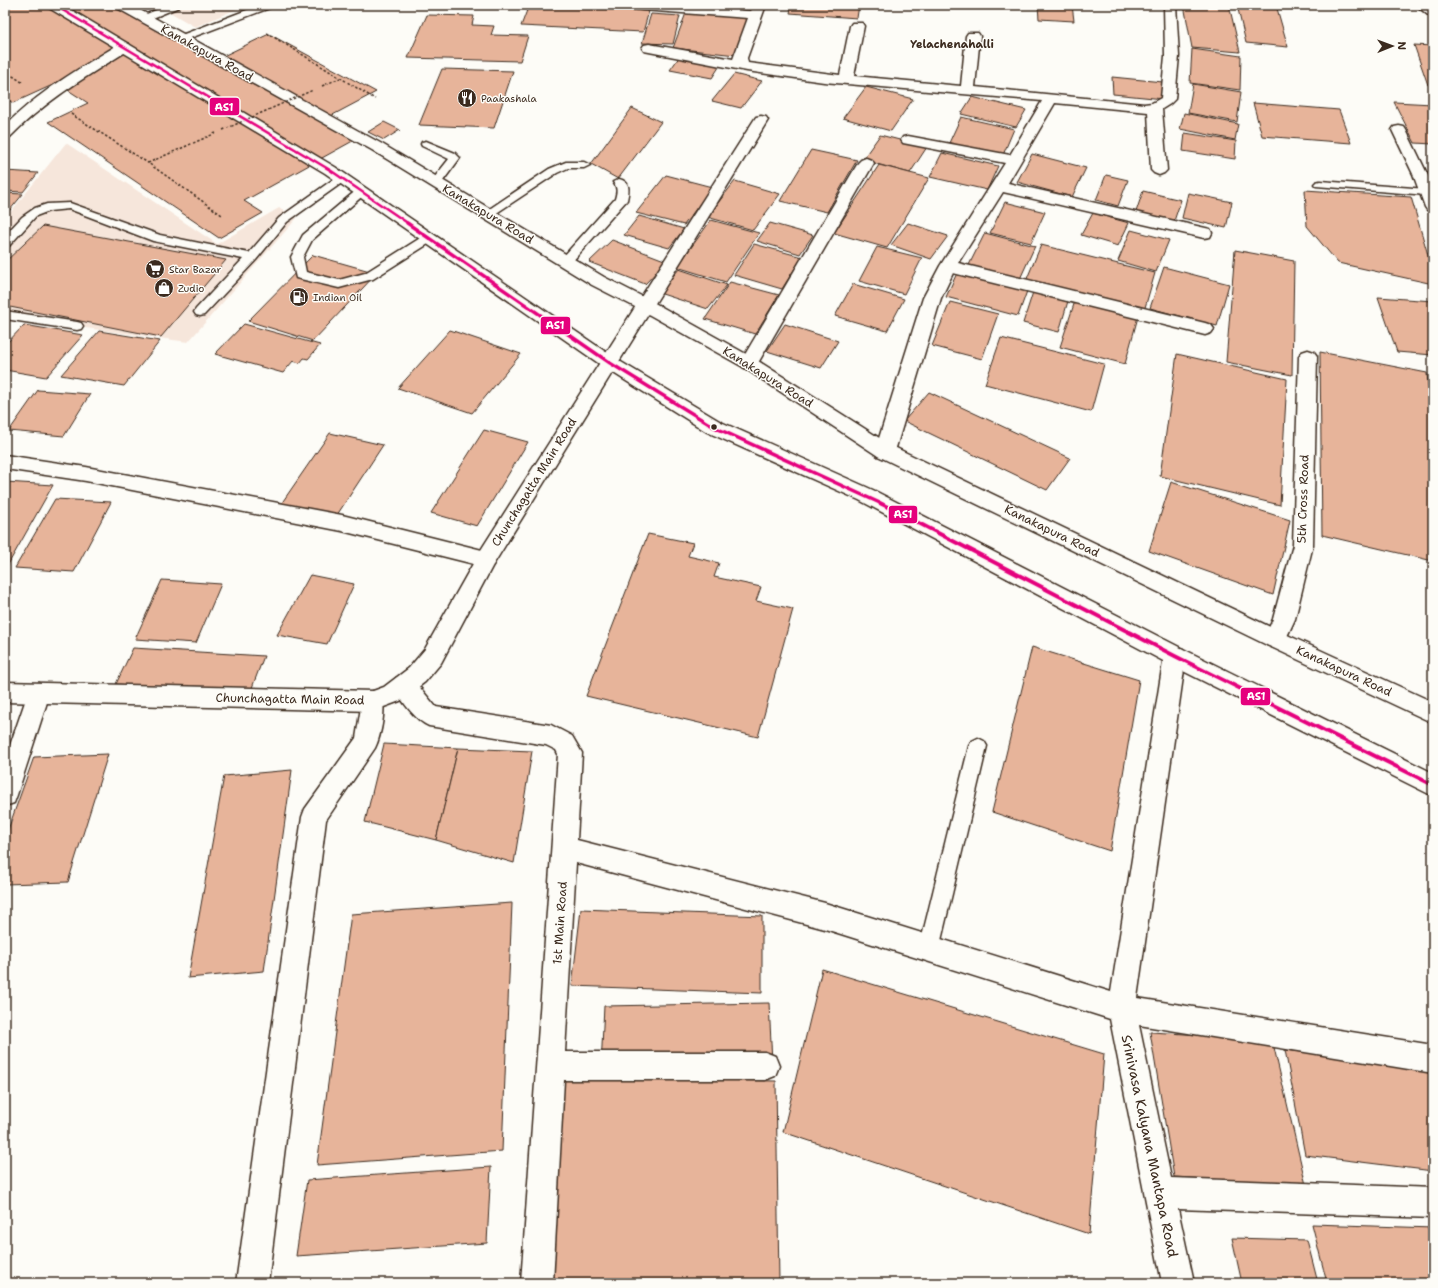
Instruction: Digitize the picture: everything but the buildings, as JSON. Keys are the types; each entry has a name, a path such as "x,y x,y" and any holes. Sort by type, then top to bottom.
{"main road":[{"path":"54,5 342,178 610,362 714,427 866,495 1175,656 1433,784"},
{"name":"Kanakapura Road","path":"122,5 377,147 598,281 645,304 749,363 885,450 1275,639 1433,713"},
{"path":"629,5 758,10 740,58 740,65"},
{"path":"649,48 747,67 846,80 1155,108 1163,104 1168,99 1172,56 1170,5"},
{"path":"1422,5 1433,12"},
{"path":"846,80 857,26"},
{"path":"968,90 973,36"},
{"path":"5,134 16,122 45,97 124,47"},
{"path":"885,450 932,298 948,266 999,186 1051,98"},
{"path":"1155,108 1159,170"},
{"name":"Chunchagatta Main Road","path":"5,692 373,700 392,694 404,685 417,675 433,656 486,559 761,120"},
{"path":"1399,130 1427,174 1427,192 1433,207"},
{"path":"908,140 1014,160"},
{"path":"749,363 866,163"},
{"path":"999,186 1204,233"},
{"path":"948,266 1205,329"},
{"name":"5th Cross Road","path":"1275,639 1284,619 1303,545 1308,356"},
{"path":"5,462 86,474 342,523 486,559"},
{"path":"1122,1009 1175,656"},
{"name":"1st Main Road","path":"404,685 429,716 551,735 564,743 570,753 537,1283"},
{"path":"5,796 39,693"},
{"path":"252,1283 314,816 367,741 373,700"},
{"path":"564,848 825,916 1122,1009 1433,1059"},
{"name":"Srinivasa Kalyana Mantapa Road","path":"1122,1009 1178,1283"},
{"path":"551,1066 765,1066"},
{"path":"1160,1193 1433,1203"}],"lane":[{"path":"145,18 176,5"},
{"path":"182,38 269,5"},
{"path":"426,144 455,158 436,183"},
{"path":"488,214 552,171 566,165 584,165"},
{"path":"200,312 252,257 282,220 342,178"},
{"path":"566,261 622,200 624,190 622,184 619,182"},
{"path":"1320,184 1427,192"},
{"path":"362,192 307,238 297,257 300,275 339,284 368,276 429,238"},
{"path":"5,243 24,221 38,210 55,206 70,206 157,238 252,257"},
{"path":"5,315 78,326"},
{"path":"929,949 978,746"}],"path":[{"path":"239,16 375,99"},
{"path":"5,71 148,163 222,215"},
{"path":"148,163 340,78"}],"shaded area":[{"path":"158,5 246,5 195,27"},
{"path":"66,143 217,244 279,208 297,218 188,342 5,317 5,219"}],"transit line":[{"name":"AS1","path":"54,5 330,170 610,363 714,427 866,495 1175,656 1433,785"}],"place":[{"name":"Paakashala","path":"467,98"},
{"name":"Star Bazar","path":"155,269"},
{"name":"Zudio","path":"164,288"},
{"name":"Indian Oil","path":"299,297"}],"district":[{"name":"Yelachenahalli","path":"952,44"}]}
